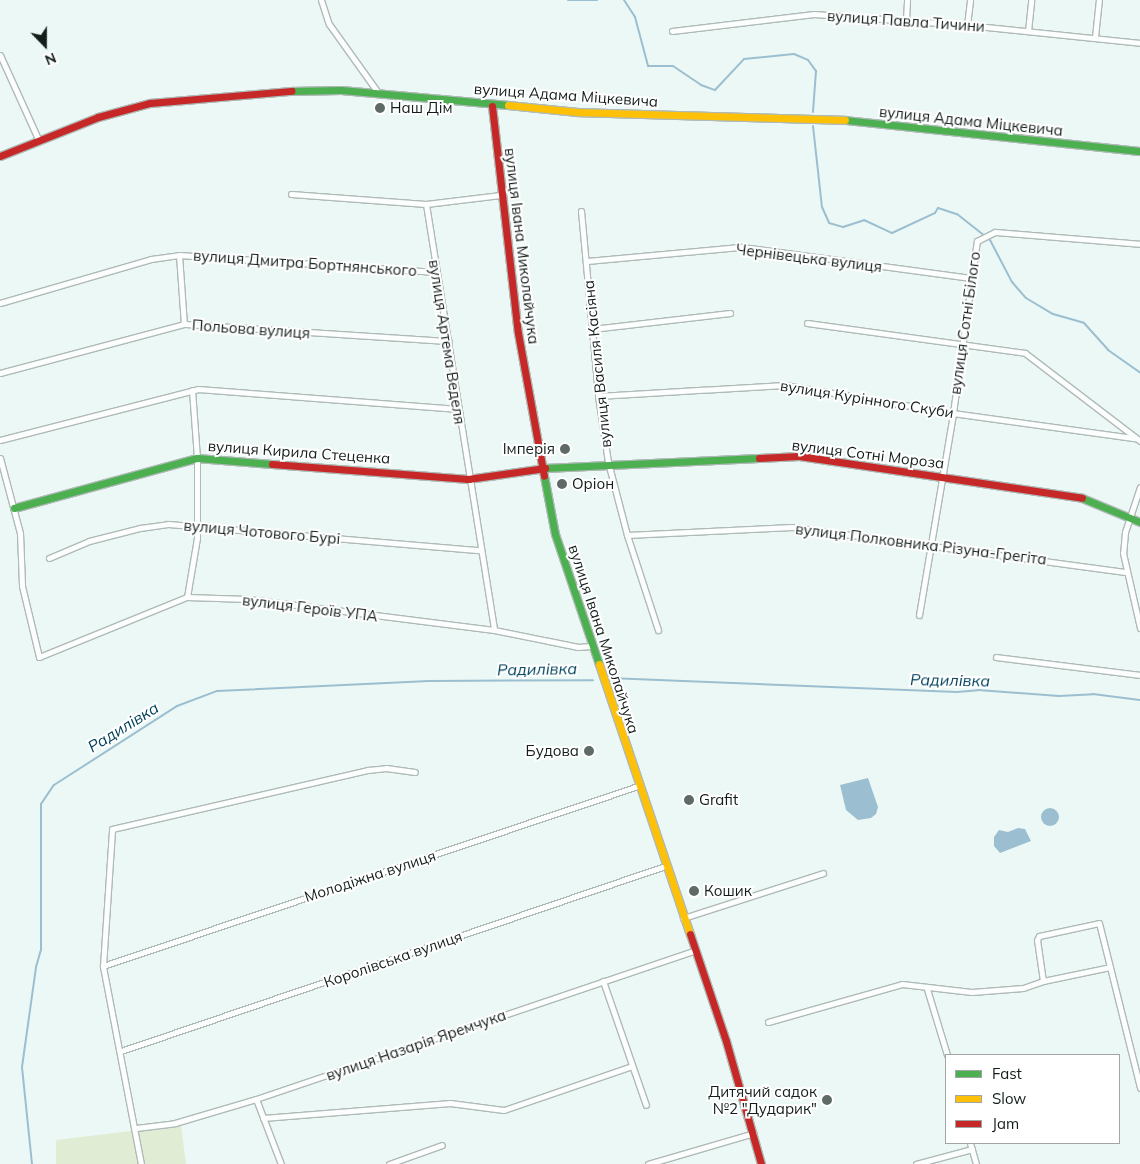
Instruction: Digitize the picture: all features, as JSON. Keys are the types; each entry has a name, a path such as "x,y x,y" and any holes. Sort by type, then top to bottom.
{"street":[{"path":"321,0 329,24 377,91"},
{"path":"906,20 908,0"},
{"path":"967,25 970,0"},
{"path":"1028,31 1031,0"},
{"path":"1095,38 1099,0"},
{"name":"вулиця Павла Тичини","path":"672,31 795,15 906,20 1140,43"},
{"path":"0,55 39,141"},
{"name":"вулиця Адама Міцкевича","path":"0,156 98,117 150,103 268,91 377,91 492,106 578,112 813,119 1140,151"},
{"name":"вулиця Івана Миколайчука","path":"492,106 500,195 518,333 555,534 604,686 726,1040 754,1133 761,1164"},
{"path":"291,194 426,204 500,195"},
{"name":"вулиця Артема Веделя","path":"426,204 468,479 494,630"},
{"name":"вулиця Василя Касіяна","path":"581,211 588,262 598,396 608,466 626,534 658,630"},
{"name":"вулиця Сотні Білого","path":"919,615 953,413 960,345 976,243 979,238 985,235 998,232 1140,244"},
{"name":"Чернівецька вулиця","path":"588,262 742,247 971,278"},
{"path":"179,254 184,324"},
{"name":"вулиця Дмитра Бортнянського","path":"0,303 151,259 179,254 436,272"},
{"path":"592,329 730,313"},
{"path":"807,323 960,345 1018,351 1034,357 1140,442"},
{"name":"Польова вулиця","path":"0,373 184,324 448,341"},
{"name":"вулиця Курінного Скуби","path":"598,396 785,385 953,413 1134,438"},
{"path":"0,440 192,390 458,409"},
{"path":"187,597 194,571 196,526 197,458 192,390"},
{"name":"вулиця Сотні Мороза","path":"468,479 542,468 799,456 1072,494 1140,522"},
{"path":"0,458 14,508"},
{"name":"вулиця Кирила Стеценка","path":"14,508 197,458 468,479"},
{"path":"1140,487 1124,537 1125,572 1140,628"},
{"name":"вулиця Героїв УПА","path":"14,508 20,532 22,586 39,657 187,597 248,599 494,630 578,647 592,646"},
{"name":"вулиця Чотового Бурі","path":"49,558 89,541 140,528 168,524 480,550"},
{"name":"вулиця Полковника Різуна-Грегіта","path":"626,534 792,527 932,544 1125,572"},
{"path":"996,656 1140,675"},
{"path":"141,1164 136,1128 103,966 112,829 368,770 386,768 415,772"},
{"name":"Молодіжна вулиця","path":"103,966 638,786"},
{"name":"Королівська вулиця","path":"121,1051 665,866"},
{"path":"683,918 823,873"},
{"path":"1043,981 1037,940 1039,936 1098,923 1140,1088"},
{"name":"вулиця Назарія Яремчука","path":"136,1128 175,1123 256,1100 694,950"},
{"path":"768,1022 888,986 914,984 927,989 991,993 1023,988 1043,981 1110,967"},
{"path":"603,981 646,1105"},
{"path":"927,989 947,1054"},
{"path":"263,1118 450,1103 504,1110 632,1066"},
{"path":"256,1100 281,1164"},
{"path":"648,1164 754,1133"},
{"path":"388,1164 442,1145"},
{"path":"916,1164 971,1146 976,1164"}],"green space":[{"path":"181,1125 186,1164 56,1164 56,1140"}],"water":[{"path":"868,778 878,807 876,814 871,818 858,820 846,810 840,785"},
{"path":"1050,808 1056,811 1059,817 1056,823 1050,826 1044,823 1041,817 1044,811"},
{"path":"1018,828 1025,829 1031,841 1000,853 994,846 994,837 999,830 1008,832"}],"waterway":[{"path":"568,0 597,0"},
{"path":"624,0 635,17 648,66 673,66 701,85 715,90 744,59 794,54 808,60 816,71 813,112"},
{"path":"813,126 822,207 829,223 843,227 864,220 892,233 935,213 938,208 957,214 990,240 1012,282 1026,298 1053,314 1084,323 1108,350 1140,372"},
{"name":"Радилівка","path":"609,678 957,692 978,690 1059,696 1093,694 1140,700"},
{"name":"Радилівка","path":"32,1164 22,1067 36,967 41,949 41,804 54,785 177,706 217,691 429,681 593,680"}],"traffic: fast":[{"path":"291,91 341,90 508,105"},
{"path":"845,120 1140,151"},
{"path":"14,508 197,458 272,464"},
{"path":"545,468 759,458"},
{"path":"544,476 555,534 599,664"},
{"path":"1082,498 1140,522"}],"traffic: slow":[{"path":"508,105 578,112 845,120"},
{"path":"599,664 690,934"}],"traffic: jam":[{"path":"0,156 98,117 150,103 291,91"},
{"path":"492,106 518,333 544,476"},
{"path":"759,458 799,456 1082,498"},
{"path":"272,464 468,479 545,468"},
{"path":"690,934 726,1041 761,1164"}],"place":[{"name":"Наш Дім","path":"380,108"},
{"name":"Імперія","path":"565,449"},
{"name":"Оріон","path":"562,484"},
{"name":"Будова","path":"589,751"},
{"name":"Grafit","path":"689,800"},
{"name":"Кошик","path":"694,891"},
{"name":"Дитячий садок №2 \"Дударик\"","path":"827,1100"}]}
